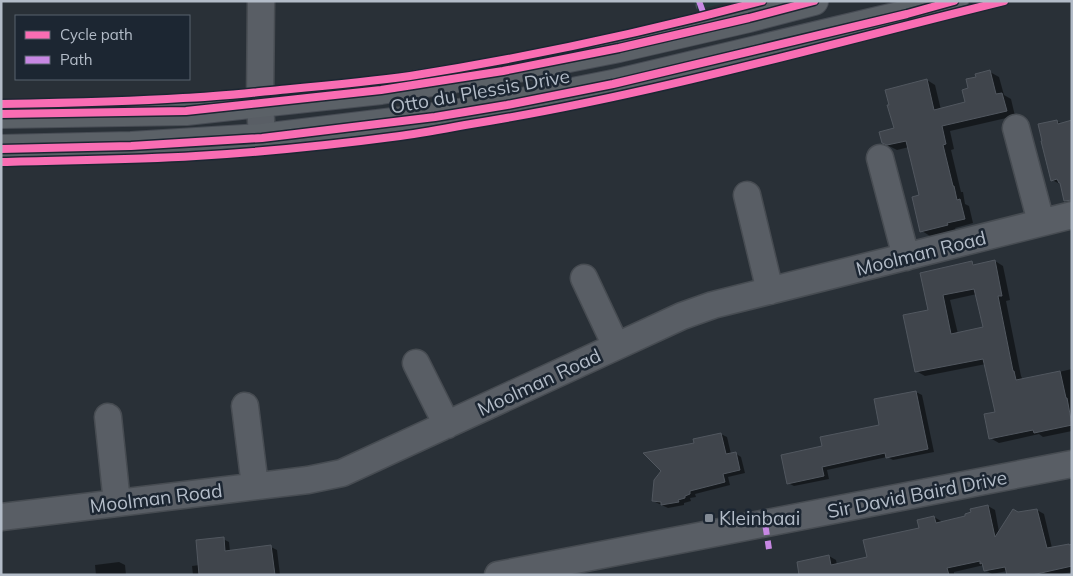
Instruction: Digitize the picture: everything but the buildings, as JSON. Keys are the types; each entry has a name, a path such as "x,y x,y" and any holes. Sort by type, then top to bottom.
{"main road":[{"name":"Otto du Plessis Drive","path":"1,114 186,110 380,90 503,71 619,48 814,1"},
{"name":"Otto du Plessis Drive","path":"1,149 132,146 262,138 381,124 507,105 613,84 954,1"},
{"path":"749,18 757,50"}],"street":[{"path":"261,3 260,103 262,138"},
{"path":"1016,128 1041,222"},
{"path":"880,158 906,257"},
{"path":"747,195 770,291"},
{"name":"Moolman Road","path":"1,517 308,480 342,473 682,316 713,305 1072,215"},
{"path":"584,278 616,346"},
{"path":"416,363 448,425"},
{"path":"245,406 255,486"},
{"path":"108,417 117,503"},
{"name":"Sir David Baird Drive","path":"498,575 1072,464"}],"green space":[{"path":"693,1 732,1 697,10"}],"marked path":[{"path":"699,1 703,12"},
{"path":"765,523 769,549"}],"cycle path":[{"path":"1,104 207,97 410,76 499,61 587,43 762,1"},
{"path":"1,114 186,111 381,90 503,71 619,48 814,1"},
{"path":"1,149 131,146 262,138 435,117 613,84 907,14 954,1"},
{"path":"1,162 222,154 324,145 416,134 601,100 669,85 1004,1"}],"place":[{"name":"Kleinbaai","path":"709,518"}]}
